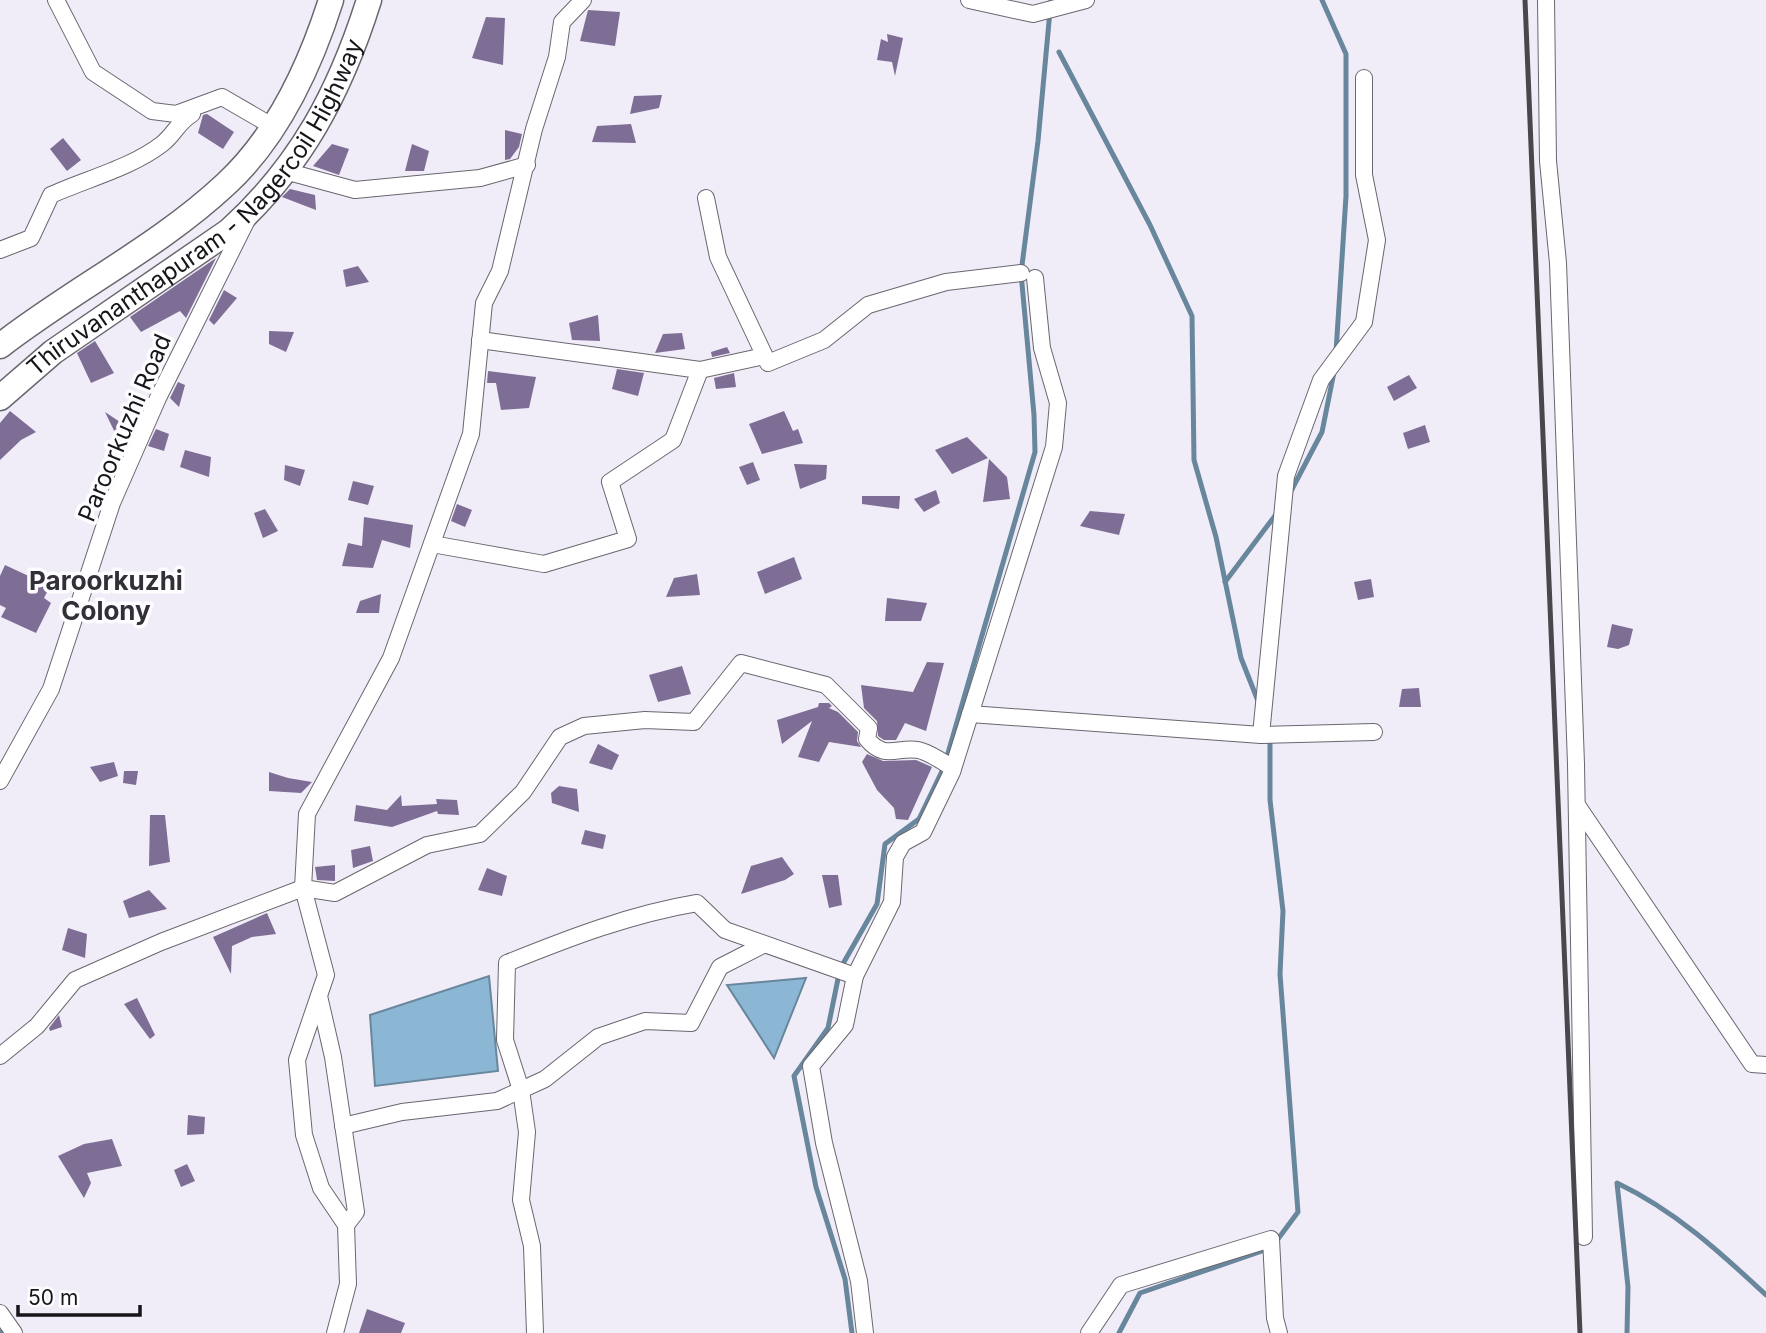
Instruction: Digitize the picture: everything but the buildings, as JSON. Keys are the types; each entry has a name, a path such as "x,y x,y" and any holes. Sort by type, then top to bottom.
{"main road":[{"name":"Thiruvananthapuram - Nagercoil Highway","path":"0,346 189,215 227,183 272,126 300,80 331,0"},
{"name":"Thiruvananthapuram - Nagercoil Highway","path":"0,398 53,352 229,231 251,211 285,171 328,107 345,73 369,0"}],"street":[{"path":"56,0 93,72 152,111 176,114 222,97"},
{"path":"335,1333 348,1284 346,1226 321,1188 304,1135 297,1060 326,975 303,888 307,814 391,659 471,434 484,303 500,271 557,57 562,22 583,0"},
{"path":"969,0 1033,14 1086,0"},
{"path":"1546,0 1548,161 1558,263 1577,805 1584,1237"},
{"path":"1261,735 1286,476 1321,380 1364,322 1377,240 1364,175 1364,78"},
{"path":"222,97 272,126"},
{"path":"0,250 31,238 51,195 163,144 180,121 222,97"},
{"path":"285,171 355,190 480,178 527,165"},
{"path":"706,198 718,257 768,363 824,340 868,305 946,282 1028,276 1042,348 1058,403 1054,447 953,768 923,831 903,843 895,858 892,902 855,976 845,1025 811,1066 824,1143 859,1280 865,1333"},
{"name":"Paroorkuzhi Road","path":"0,781 51,689 112,503 158,398 251,211"},
{"path":"480,340 699,370 764,356"},
{"path":"432,544 544,564 628,539 610,482 673,440 699,370"},
{"path":"0,1056 37,1026 75,980 161,942 303,888 335,893 427,845 480,834 523,792 559,737 584,726 645,720 694,722 741,663 826,685 869,728 867,739 874,748 898,753 918,749 953,768"},
{"path":"970,714 1261,735 1374,732"},
{"path":"1577,805 1752,1064 1766,1065"},
{"path":"535,1333 532,1246 521,1200 527,1132 521,1090 505,1040 507,962 563,940 659,909 697,903 725,930 855,976"},
{"path":"343,1126 402,1112 497,1101 545,1079 598,1037 645,1021 691,1023 720,967 763,945"},
{"path":"319,995 333,1056 356,1212 346,1226"},
{"path":"1089,1333 1121,1285 1272,1247 1275,1318 1279,1333"},
{"path":"0,1313 14,1333"}],"water":[{"path":"489,976 498,1071 375,1086 370,1015"},
{"path":"806,978 774,1058 727,985"}],"waterway":[{"path":"852,1333 845,1279 816,1187 794,1076 828,1028 840,969 877,904 885,844 919,819 944,767 1035,452 1021,273 1038,141 1051,0"},
{"path":"1322,0 1346,54 1346,196 1336,352"},
{"path":"1059,52 1150,225 1192,316 1194,460 1216,537 1241,658 1258,701"},
{"path":"1290,493 1322,432 1334,372"},
{"path":"1225,582 1277,513"},
{"path":"1270,737 1270,800 1283,911 1280,974 1298,1212 1275,1243"},
{"path":"1627,1333 1628,1287 1617,1183 1677,1219 1766,1295"},
{"path":"1119,1333 1140,1293 1268,1249"}],"railway":[{"path":"1525,0 1580,1333"}],"district":[{"name":"Paroorkuzhi Colony","path":"106,596"}]}
